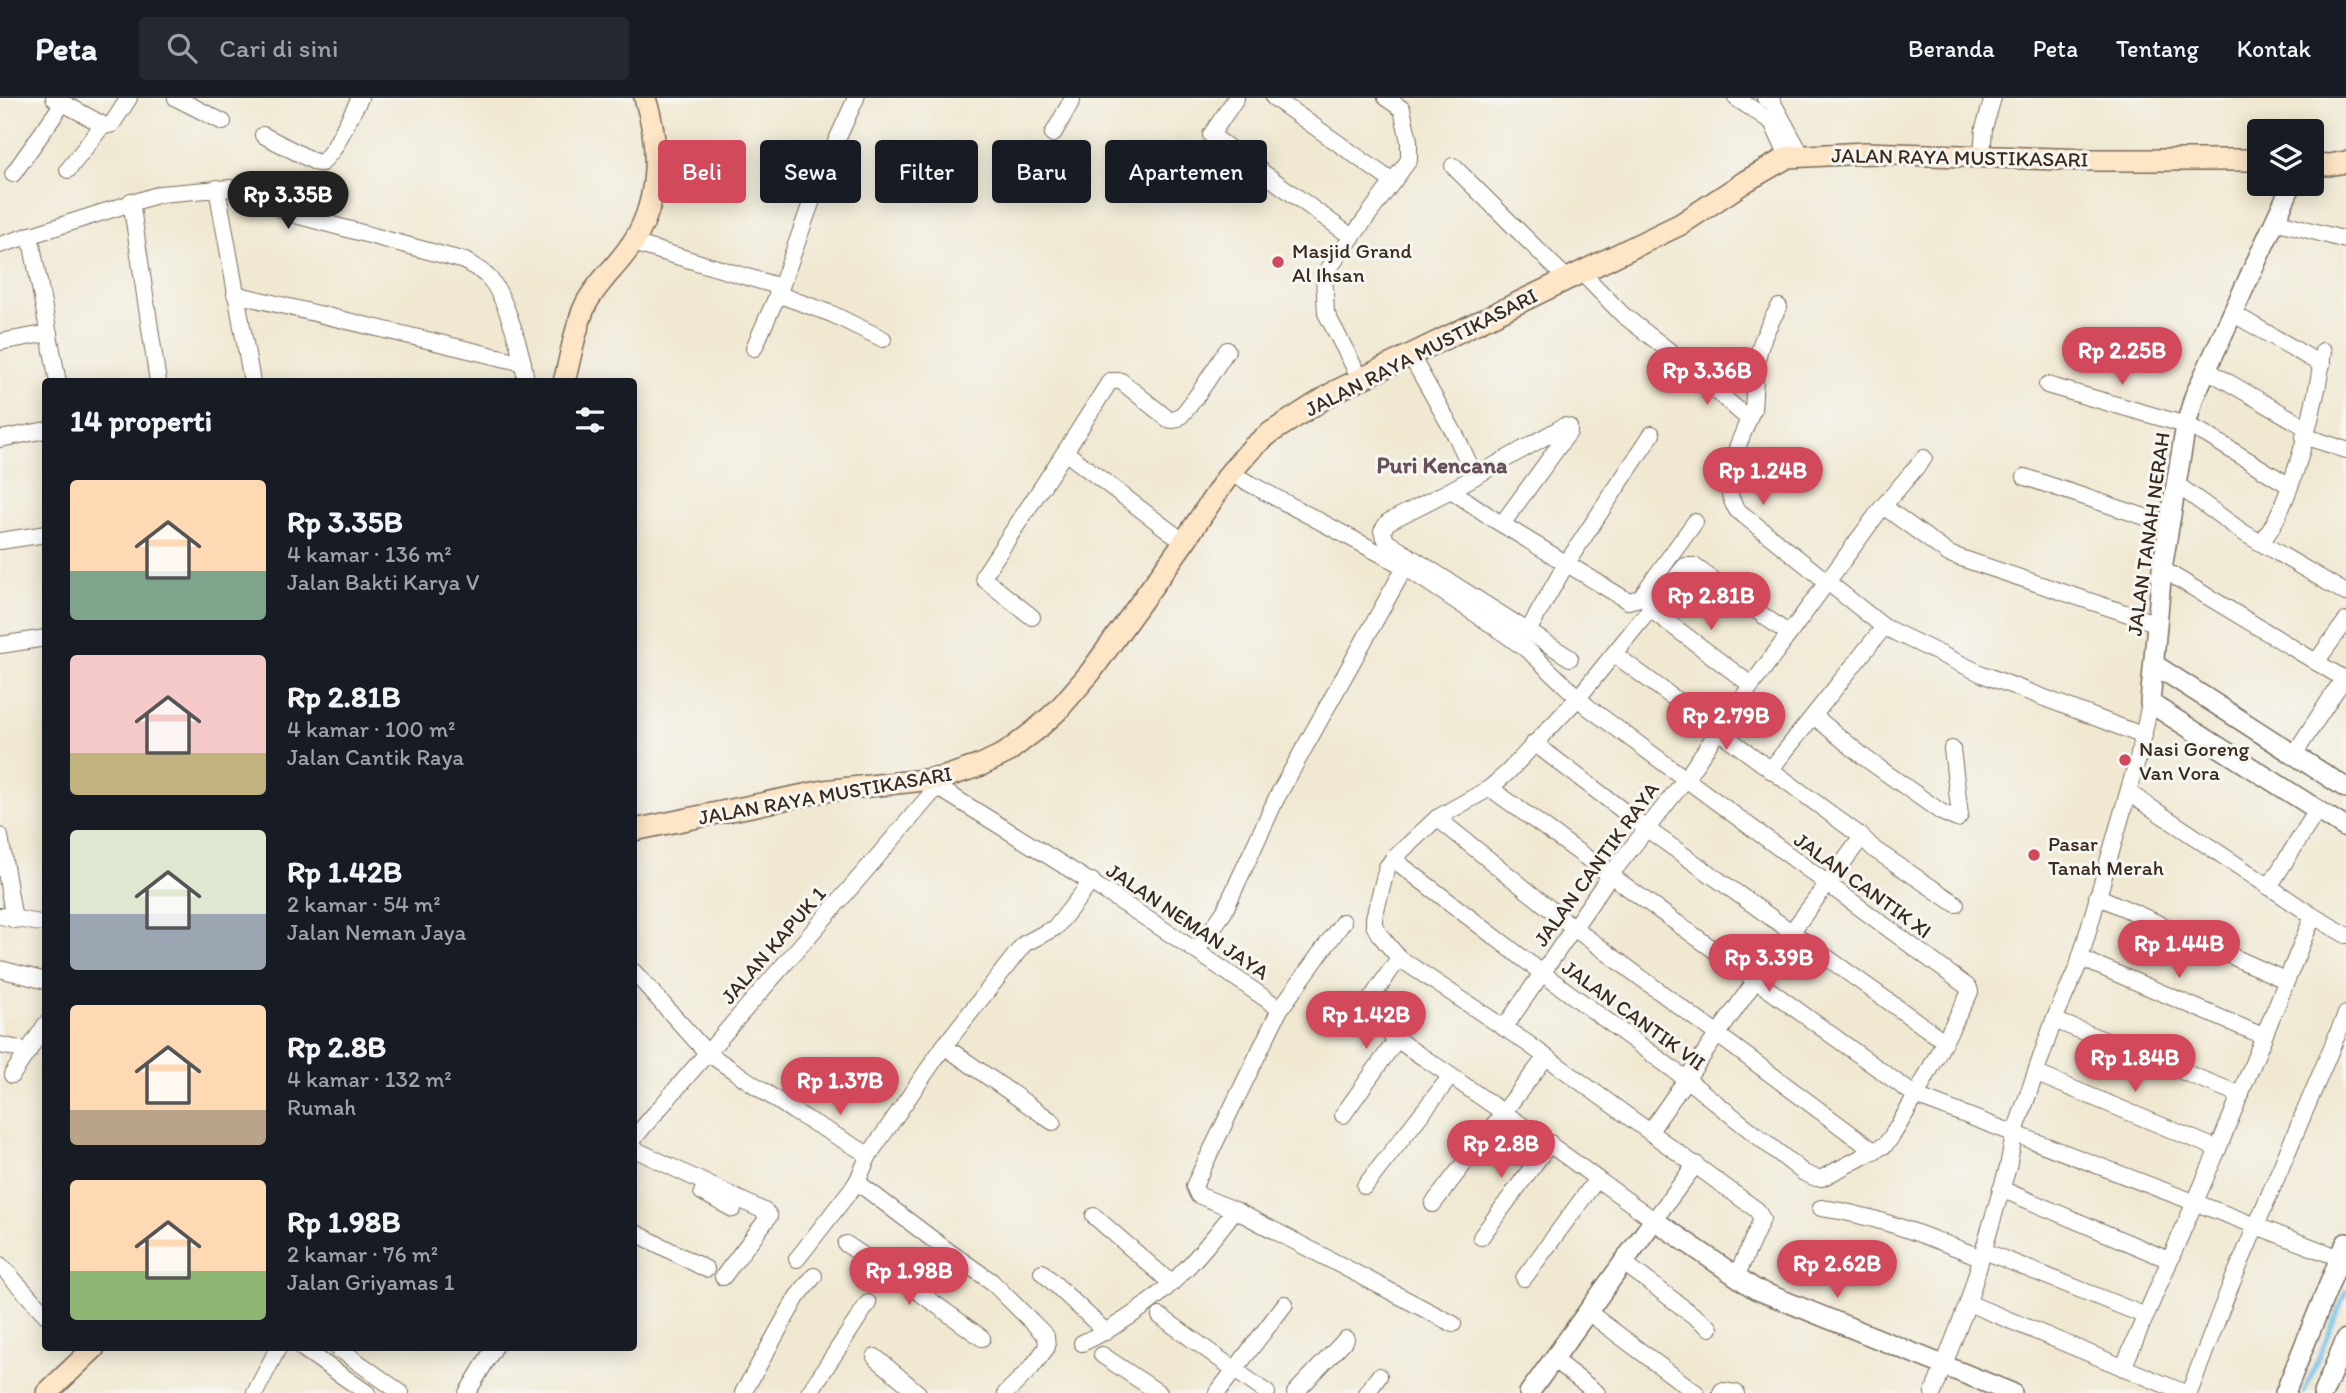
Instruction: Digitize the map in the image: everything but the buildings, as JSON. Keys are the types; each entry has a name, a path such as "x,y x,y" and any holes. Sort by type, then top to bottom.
{"main road":[{"path":"565,378 586,304 633,243 643,226 653,191 654,145 645,98"},
{"name":"JALAN RAYA MUSTIKASARI","path":"637,829 824,791 939,783 1006,753 1058,710 1090,673 1230,473 1253,447 1270,433 1336,391 1681,224 1745,181 1794,156 1865,153 2090,160 2247,160"},
{"path":"2324,165 2346,162"},
{"path":"47,1393 90,1351"}],"street":[{"path":"13,174 58,101 102,125 112,124 128,98"},
{"path":"176,98 223,122"},
{"path":"263,135 317,163 322,163 334,148 360,98"},
{"path":"754,348 779,290 821,176 856,98"},
{"path":"1236,98 1211,135 1352,237"},
{"path":"1274,98 1393,182"},
{"path":"1361,380 1326,313 1324,275 1409,160 1406,104 1386,98"},
{"path":"1736,98 1772,122 1794,156"},
{"path":"1982,156 1984,128 1993,98"},
{"path":"1053,134 1072,99"},
{"path":"1771,100 1794,156"},
{"path":"68,170 102,125"},
{"path":"1453,166 1573,275 1676,356 1745,416 1750,415"},
{"path":"217,188 250,378"},
{"path":"0,245 131,201 160,194 236,188 292,214 465,261 480,270 495,285 516,336 525,378"},
{"name":"JALAN TANAH NERAH","path":"2150,703 2162,569 2186,425 2194,397 2286,196"},
{"path":"131,201 157,378"},
{"path":"2275,221 2346,240"},
{"path":"30,235 57,378"},
{"path":"633,243 779,290 883,339"},
{"path":"235,294 523,363"},
{"path":"1779,307 1763,334 1756,356 1753,411 1729,473 1729,491 1733,505 1884,627 1982,674 2144,736"},
{"path":"2234,314 2322,358 2306,432 2290,486 2273,528 2260,543"},
{"path":"0,342 49,333"},
{"path":"1032,617 984,579 984,575 1110,381 1121,382 1168,419 1174,420 1180,417 1227,350"},
{"path":"1410,356 1457,438 1475,477"},
{"path":"2207,370 2306,432 2346,450"},
{"path":"2047,385 2186,425 2290,486"},
{"path":"1502,524 1570,429 1564,426 1475,477 1388,522 1382,528 1384,538 1570,658"},
{"path":"0,439 42,431"},
{"path":"1528,631 1566,564 1652,434"},
{"path":"1066,452 1184,542"},
{"name":"JALAN CANTIK RAYA","path":"1504,1028 1611,874 1685,780 1751,685 1883,506 1924,457"},
{"name":"JALAN CANTIK XI","path":"1230,473 1405,567 1530,652 1578,698 1685,780 1969,988 1968,997 1944,1041"},
{"path":"2025,477 2169,525"},
{"path":"2176,484 2260,543 2346,593"},
{"path":"1451,489 1566,564 1624,599 1633,601 1640,598 1695,522"},
{"path":"1883,506 1949,554 2158,624"},
{"path":"0,541 42,535"},
{"path":"1736,1277 1762,1219 1757,1210 1546,1057 1399,958 1374,926 1387,867 1393,859 1437,818 1490,788 1578,698 1685,566 1692,565 1789,634"},
{"path":"1197,950 1224,912 1277,797 1405,567"},
{"path":"2162,569 2345,679 2293,755"},
{"path":"1649,608 1751,685"},
{"path":"2316,662 2346,621"},
{"path":"1770,770 1884,627"},
{"path":"0,645 42,639"},
{"path":"1614,653 1862,837 1875,850 1956,904"},
{"path":"2155,665 2346,788"},
{"path":"1933,1393 1968,1303 2014,1135 2054,1020 2080,958 2129,793 2150,703 2346,828"},
{"path":"1814,716 1865,758 1941,813 1957,819 1959,814 1952,748"},
{"path":"1437,818 1574,928 1874,1151 1885,1144 1916,1096 1944,1041 1647,829 1534,743"},
{"name":"JALAN NEMAN JAYA","path":"939,783 1197,950 1280,1009"},
{"name":"JALAN KAPUK 1","path":"639,1121 706,1052 801,946 939,783"},
{"path":"1490,788 1916,1096 2256,1226 2343,1250 2285,1393"},
{"path":"2129,793 2312,916 2346,935"},
{"path":"2269,887 2318,809"},
{"path":"1650,1131 1755,981 1862,837"},
{"path":"0,838 7,918 42,923"},
{"name":"JALAN CANTIK VII","path":"1393,859 1686,1079 1804,1173 1822,1178 1874,1151"},
{"path":"797,1259 858,1182 869,1155 944,1046 1024,944 1056,927 1092,881"},
{"path":"2097,896 2285,980"},
{"path":"2123,1368 2241,1095 2312,916"},
{"path":"1343,922 1280,1009 1194,1185 1198,1195 1236,1210 1453,1324"},
{"path":"1399,958 1366,1010 1397,1039 1502,1114 1550,1143 1736,1277 1773,1297 2012,1393"},
{"path":"2080,958 2263,1036"},
{"path":"0,970 42,980"},
{"path":"637,975 706,1052 793,1111 869,1155"},
{"path":"1968,1303 2187,1393 2346,1014"},
{"path":"2054,1020 2241,1095"},
{"path":"12,1075 42,1030"},
{"path":"1343,1115 1397,1039"},
{"path":"0,1045 29,1051"},
{"path":"944,1046 1054,1122"},
{"path":"1433,1204 1546,1057"},
{"path":"2037,1074 2218,1149"},
{"path":"1365,1186 1451,1076"},
{"path":"1481,1237 1550,1143"},
{"path":"637,1150 766,1212 769,1216 723,1276"},
{"path":"637,1160 733,1209"},
{"path":"1529,1393 1696,1164"},
{"path":"1524,1278 1597,1178"},
{"path":"858,1182 991,1281 1046,1336 1047,1347 1032,1367 1006,1393"},
{"path":"2001,1189 2169,1260"},
{"path":"1821,1208 1847,1211 1906,1228 2146,1316"},
{"path":"1082,1343 1147,1307 1189,1269 1236,1210"},
{"path":"1094,1216 1171,1283"},
{"path":"637,1234 706,1269"},
{"path":"846,1244 982,1338"},
{"path":"920,1293 948,1251"},
{"path":"1624,1263 1710,1328"},
{"path":"0,1265 42,1311"},
{"path":"1042,1272 1106,1332"},
{"path":"743,1393 797,1297 814,1276"},
{"path":"809,1393 868,1303"},
{"path":"1217,1393 1285,1304"},
{"path":"1588,1312 1696,1393"},
{"path":"1160,1316 1267,1393"},
{"path":"1295,1393 1346,1339"},
{"path":"2323,1393 2346,1339"},
{"path":"255,1393 276,1351"},
{"path":"306,1351 367,1393"},
{"path":"342,1351 401,1393"},
{"path":"467,1393 492,1351"},
{"path":"1102,1355 1150,1391"},
{"path":"875,1357 918,1393"},
{"path":"1554,1360 1597,1393"},
{"path":"1367,1393 1379,1376"}],"waterway":[{"path":"2304,1393 2346,1291"}],"place":[{"name":"Masjid Grand Al Ihsan","path":"1278,262"},
{"name":"Nasi Goreng Van Vora","path":"2125,760"},
{"name":"Pasar Tanah Merah","path":"2034,855"}],"district":[{"name":"Puri Kencana","path":"1442,465"}]}
